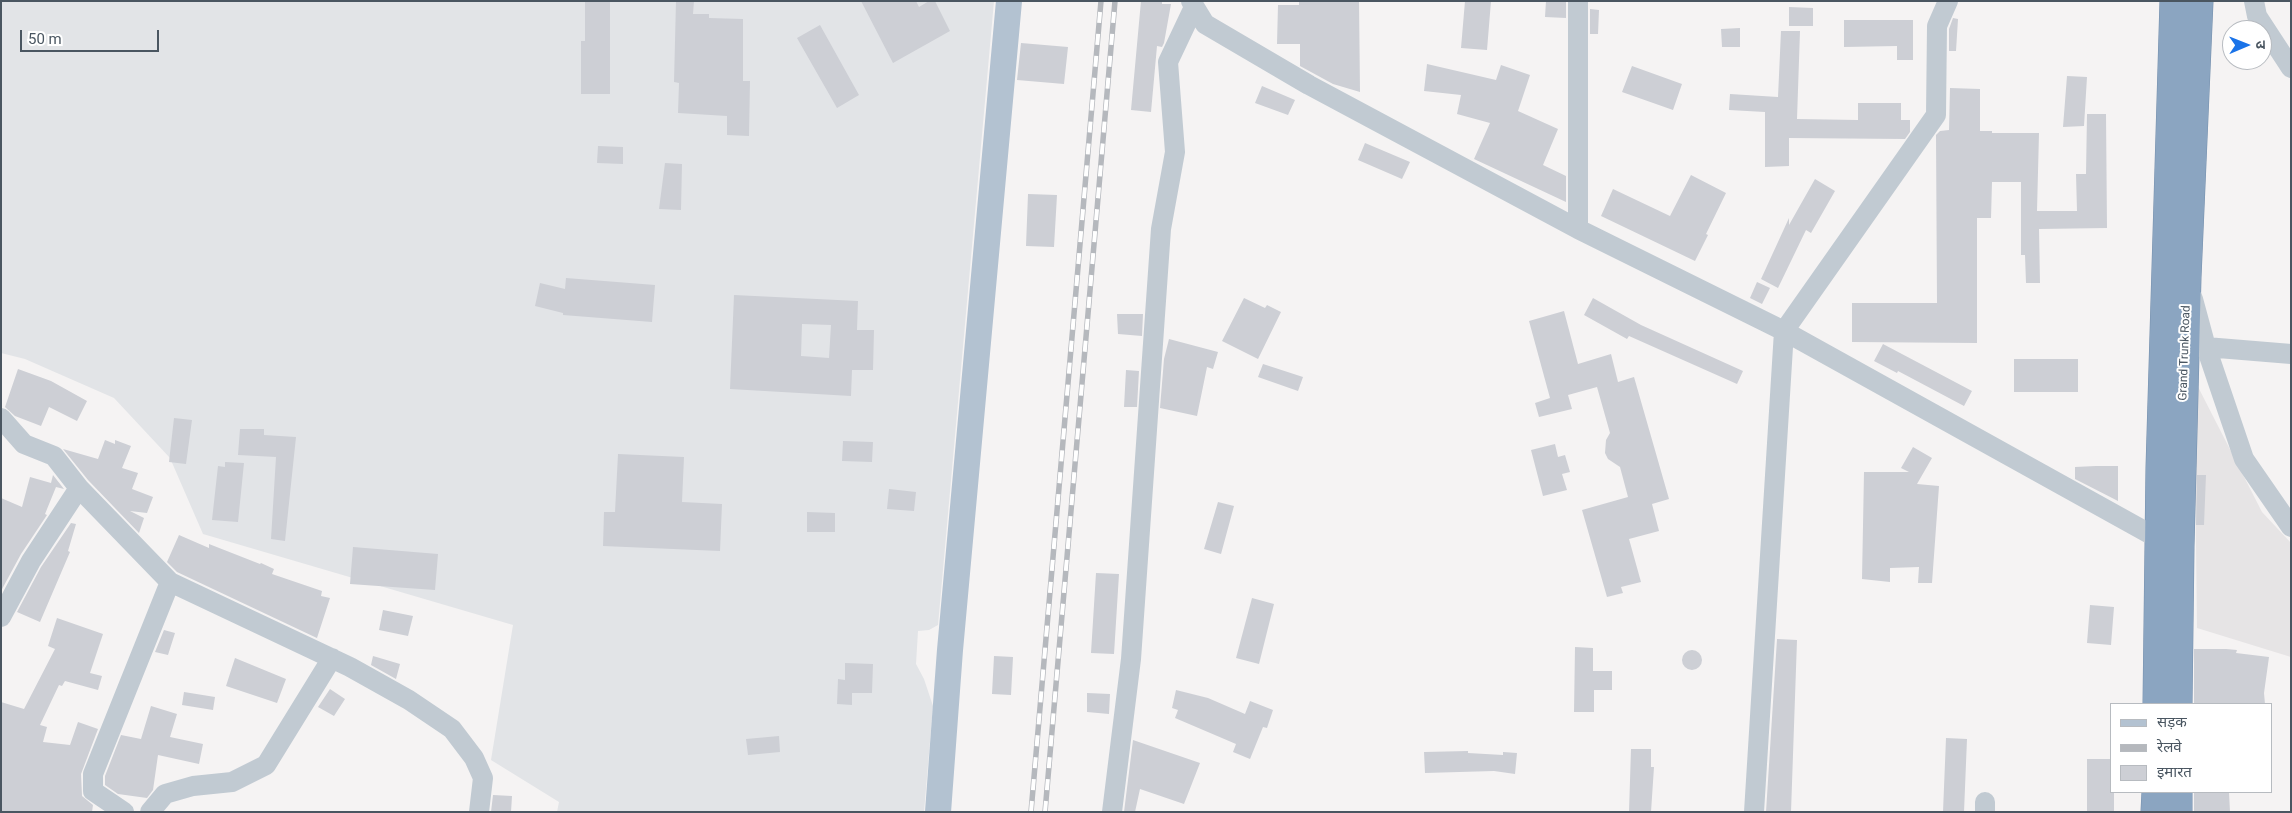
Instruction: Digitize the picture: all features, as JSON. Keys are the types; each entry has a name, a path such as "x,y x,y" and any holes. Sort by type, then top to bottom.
{"highway":[{"name":"Grand Trunk Road","path":"2157,703 2159,539 2174,1"},
{"name":"Grand Trunk Road","path":"2178,703 2187,277 2199,1"},
{"path":"2155,812 2156,793"},
{"path":"2178,793 2178,812"}],"main road":[{"path":"938,812 950,650 1009,1"}],"street":[{"path":"1578,1 1578,229"},
{"path":"1754,812 1784,331 1936,114 1937,26 1948,1"},
{"path":"2254,1 2257,16 2291,68"},
{"path":"1193,4 1205,24 1309,85 1578,229 1784,331 2159,539"},
{"path":"1112,812 1131,659 1161,229 1175,152 1168,62 1193,4"},
{"path":"2187,277 2206,347 2244,459 2291,527"},
{"path":"2206,347 2291,354"},
{"path":"1,418 24,444 54,456 79,488 170,582 332,658 409,700 452,729 474,758 483,778 479,812"},
{"path":"1,617 31,561 79,488"},
{"path":"124,812 93,790 93,774 170,582"},
{"path":"150,812 165,794 193,786 232,782 266,765 332,658"}],"shaded area":[{"path":"1,1 994,1 938,625 929,630 918,631 916,664 924,679 933,706 924,812 557,812 559,802 491,760 513,625 203,534 170,458 114,398 25,359 1,353"},
{"path":"2194,379 2262,512 2291,543 2291,657 2197,628"}],"building":[{"path":"585,1 610,1 610,94 581,94 581,41 585,41"},
{"path":"676,1 694,1 693,14 709,14 709,18 743,19 743,81 750,81 749,136 727,135 727,116 678,113 679,83 674,82"},
{"path":"861,1 916,1 919,7 929,1 935,1 950,31 893,63"},
{"path":"1141,1 1162,1 1162,4 1171,4 1164,43 1162,47 1157,46 1151,112 1131,110"},
{"path":"1299,1 1359,1 1360,92 1333,84 1300,66 1300,44 1277,44 1278,5 1299,5"},
{"path":"1465,1 1491,1 1487,50 1461,48"},
{"path":"1546,1 1566,1 1566,18 1545,17"},
{"path":"1789,7 1813,8 1813,26 1789,26"},
{"path":"1590,9 1599,10 1598,34 1590,34"},
{"path":"1953,18 1958,19 1956,51 1949,51 1949,29"},
{"path":"1844,20 1913,20 1913,60 1897,60 1897,46 1844,47"},
{"path":"820,25 859,95 837,108 797,38"},
{"path":"1740,28 1740,47 1722,47 1721,29"},
{"path":"1781,31 1800,31 1797,119 1858,120 1858,103 1901,103 1901,120 1910,120 1910,132 1905,139 1789,138 1789,166 1765,167 1765,112 1729,110 1730,94 1778,97"},
{"path":"1021,43 1068,47 1064,84 1017,80"},
{"path":"1427,64 1496,80 1501,65 1530,75 1518,111 1558,129 1543,165 1566,176 1566,202 1474,159 1490,123 1457,114 1461,95 1424,91"},
{"path":"1632,66 1682,84 1673,110 1622,92"},
{"path":"2067,76 2087,77 2084,126 2063,127"},
{"path":"1262,86 1295,100 1288,115 1255,103"},
{"path":"1950,88 1980,89 1980,131 1992,131 1992,133 2039,133 2037,211 2077,211 2076,174 2086,174 2087,114 2106,114 2107,228 2039,229 2040,283 2026,283 2025,255 2021,255 2021,182 1992,182 1991,218 1977,218 1977,343 1852,342 1852,303 1937,303 1936,135 1940,131 1949,130"},
{"path":"1365,143 1410,162 1402,179 1358,160"},
{"path":"598,146 623,147 623,164 597,163"},
{"path":"665,163 682,164 681,210 659,209"},
{"path":"1691,175 1726,193 1695,261 1601,216 1613,189 1670,216"},
{"path":"1815,179 1835,191 1811,233 1806,230 1778,288 1761,279 1789,218 1789,225"},
{"path":"1028,194 1057,195 1054,247 1026,246"},
{"path":"566,278 655,285 652,322 563,315 563,313 535,306 540,283 565,289"},
{"path":"1757,282 1770,288 1762,304 1750,298"},
{"path":"734,295 858,301 857,330 874,330 873,370 852,370 851,396 730,389","holes":["802,324 831,325 829,358 801,356"]},
{"path":"1244,298 1265,308 1267,305 1281,312 1258,359 1222,341"},
{"path":"1593,298 1641,325 1743,371 1737,384 1629,336 1627,339 1584,315"},
{"path":"1564,311 1578,364 1611,354 1618,382 1634,377 1669,499 1652,504 1659,531 1629,539 1641,582 1621,587 1623,593 1607,597 1582,510 1628,497 1620,467 1608,459 1605,453 1606,440 1610,433 1597,387 1568,395 1572,409 1539,417 1535,403 1550,398 1529,321"},
{"path":"1117,314 1143,314 1142,336 1118,334"},
{"path":"1169,339 1218,352 1213,369 1207,367 1197,416 1160,408 1164,359"},
{"path":"1883,344 1972,391 1964,406 1898,371 1897,373 1874,361"},
{"path":"2014,359 2078,359 2078,392 2014,392"},
{"path":"1263,364 1303,377 1298,391 1258,377"},
{"path":"18,369 51,381 87,401 77,421 49,407 41,426 15,416 5,407"},
{"path":"1126,370 1139,371 1137,407 1124,407"},
{"path":"174,418 192,420 186,464 169,462"},
{"path":"240,429 264,429 264,435 296,437 285,541 271,539 276,457 238,455"},
{"path":"105,440 115,444 115,440 131,446 122,468 138,473 132,489 153,497 147,513 130,511 144,518 139,533 88,480 63,449 98,459"},
{"path":"843,441 873,442 872,462 842,461"},
{"path":"1555,444 1558,457 1565,455 1570,472 1562,474 1567,490 1543,496 1531,450"},
{"path":"1913,447 1932,458 1917,484 1939,486 1932,583 1918,583 1919,567 1890,568 1890,582 1862,579 1864,472 1909,472 1901,468"},
{"path":"618,454 684,457 682,502 722,504 720,551 603,546 604,512 615,512"},
{"path":"225,462 244,463 238,522 212,520 218,466 225,467"},
{"path":"2118,466 2118,501 2075,479 2075,467"},
{"path":"53,475 64,489 56,487 45,514 47,515 21,554 1,591 1,498 22,507 30,477 51,483"},
{"path":"2197,475 2206,475 2204,525 2196,525"},
{"path":"889,489 916,492 914,511 887,509"},
{"path":"1218,502 1234,506 1221,554 1204,549"},
{"path":"807,512 835,513 835,532 807,532"},
{"path":"71,523 76,524 68,551 70,552 40,622 17,612 41,567"},
{"path":"179,535 209,548 209,544 261,563 274,569 272,574 322,591 321,596 330,598 317,638 319,639 177,572 167,562"},
{"path":"353,547 438,554 435,590 350,584"},
{"path":"1096,573 1119,574 1114,654 1091,653"},
{"path":"1252,598 1274,604 1259,664 1236,658"},
{"path":"2090,605 2114,607 2111,645 2087,643"},
{"path":"383,610 413,616 408,636 379,630"},
{"path":"57,618 103,634 90,673 102,676 98,690 65,681 62,686 59,685 40,725 47,727 43,742 70,745 78,722 98,729 81,774 82,796 93,805 92,812 1,812 1,702 24,709 55,649 48,646"},
{"path":"164,630 175,633 168,655 155,652"},
{"path":"1777,639 1797,640 1791,812 1766,812"},
{"path":"1575,647 1593,648 1593,671 1612,671 1612,690 1594,690 1594,712 1574,712"},
{"path":"2194,649 2237,650 2236,653 2269,657 2264,693 2265,703 2194,703"},
{"path":"1688,650 1696,650 1702,656 1702,664 1696,670 1688,670 1682,664 1682,656"},
{"path":"373,656 400,664 396,679 371,665"},
{"path":"994,656 1013,657 1011,695 992,694"},
{"path":"235,658 286,679 277,703 226,686"},
{"path":"845,663 873,664 872,693 852,693 852,705 837,704 838,679 845,680"},
{"path":"330,689 345,699 334,716 318,707"},
{"path":"1176,690 1208,698 1245,714 1250,701 1273,710 1267,728 1263,727 1250,759 1233,752 1236,744 1175,718 1178,710 1172,708"},
{"path":"184,692 215,697 213,710 182,705"},
{"path":"1087,693 1110,694 1109,714 1087,712"},
{"path":"151,706 177,714 170,737 203,744 199,764 158,755 153,790 147,798 118,794 105,785 105,776 121,735 141,739"},
{"path":"779,736 780,752 748,755 746,739"},
{"path":"1946,738 1967,739 1964,812 1943,812"},
{"path":"1133,740 1200,763 1184,804 1140,789 1135,812 1124,812"},
{"path":"1631,749 1651,749 1651,767 1654,767 1651,812 1629,812"},
{"path":"1468,751 1468,753 1503,755 1503,752 1517,753 1515,774 1494,771 1425,773 1424,752"},
{"path":"2087,759 2110,759 2110,793 2114,793 2114,812 2087,812"},
{"path":"2194,793 2229,793 2230,812 2194,812"},
{"path":"493,795 512,796 511,812 491,812"}],"railway":[{"path":"1031,812 1101,1"},
{"path":"1045,812 1115,1"}]}
